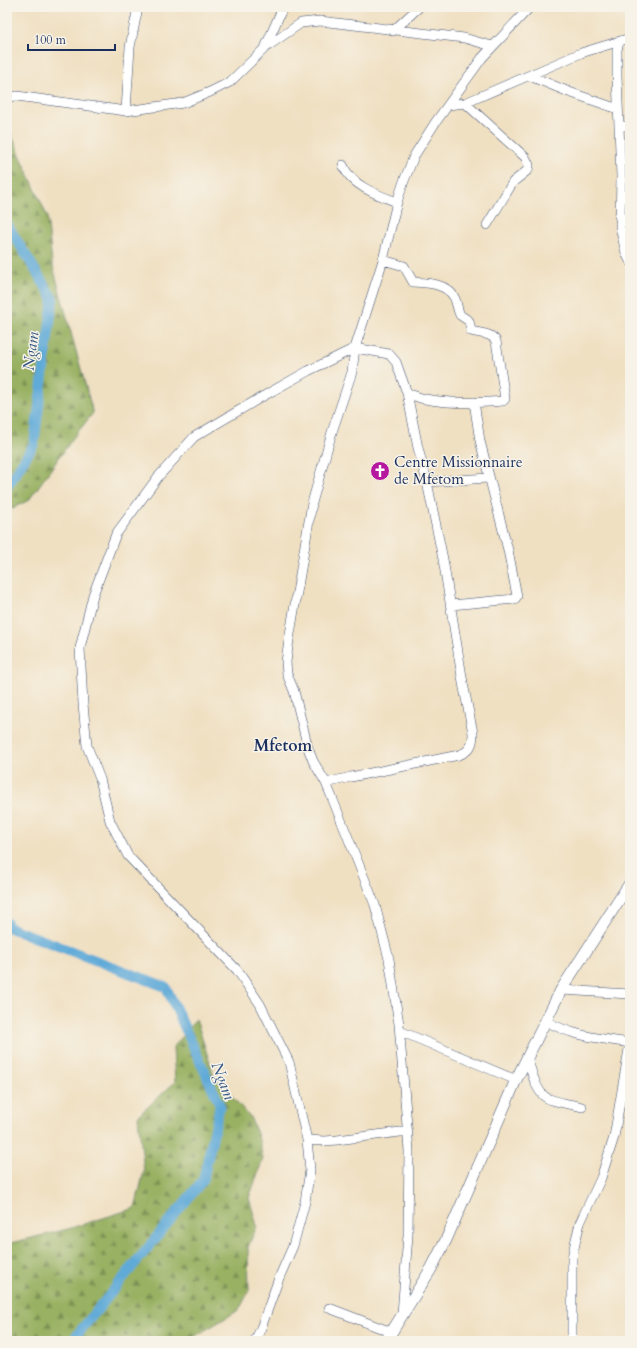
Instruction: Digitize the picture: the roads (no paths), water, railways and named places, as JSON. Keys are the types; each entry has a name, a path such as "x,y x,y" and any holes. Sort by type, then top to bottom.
{"main road":[{"path":"389,1337 431,1269 446,1240 516,1080 561,990 630,884"}],"street":[{"path":"126,111 130,47 138,7"},
{"path":"265,48 283,7"},
{"path":"393,31 419,7"},
{"path":"402,1316 408,1235 408,1131 400,1031 389,959 375,905 326,783 313,761 308,748 294,691 287,674 286,662 312,503 332,432 352,372 355,348 383,260 397,202 404,181 414,156 435,123 482,58 530,7"},
{"path":"7,97 17,96 126,111 183,103 230,82 265,48 301,23 320,21 393,31 464,38 492,46"},
{"path":"448,105 465,103 581,53 630,38"},
{"path":"619,42 617,50 621,176 619,216 626,253 630,261"},
{"path":"530,76 569,92 618,109"},
{"path":"465,103 525,157 529,165 528,170 513,182 487,225"},
{"path":"620,126 630,126"},
{"path":"343,165 348,175 352,179 373,192 397,202"},
{"path":"619,216 630,224"},
{"path":"383,260 404,266 413,282 429,283 447,289 455,298 462,318 469,321 471,331 488,334 496,341 505,399 474,402 424,399 407,393"},
{"path":"255,1341 293,1246 305,1202 310,1170 307,1140 288,1062 260,1004 237,970 128,856 110,821 100,779 86,746 80,648 93,595 116,534 158,478 194,437 267,394 355,348 389,354 396,362 407,393 443,559 473,741 466,753 444,759 326,783"},
{"path":"451,605 515,599 518,596 508,550 488,478 476,423 474,402"},
{"path":"427,482 488,478"},
{"path":"561,990 630,994"},
{"path":"546,1021 559,1029 580,1035 630,1043 614,1137 601,1178 580,1223 576,1239 572,1264 572,1341"},
{"path":"400,1031 516,1080"},
{"path":"527,1057 536,1083 543,1095 553,1100 582,1107"},
{"path":"307,1140 337,1140 408,1131"},
{"path":"329,1308 389,1337"}],"waterway":[{"name":"Ngam","path":"7,224 53,299 34,444 7,487"},
{"name":"Ngam","path":"7,923 8,927 166,987 220,1105 203,1180 72,1341"}],"place":[{"name":"Centre Missionnaire de Mfetom","path":"380,471"}],"district":[{"name":"Mfetom","path":"283,746"}]}
